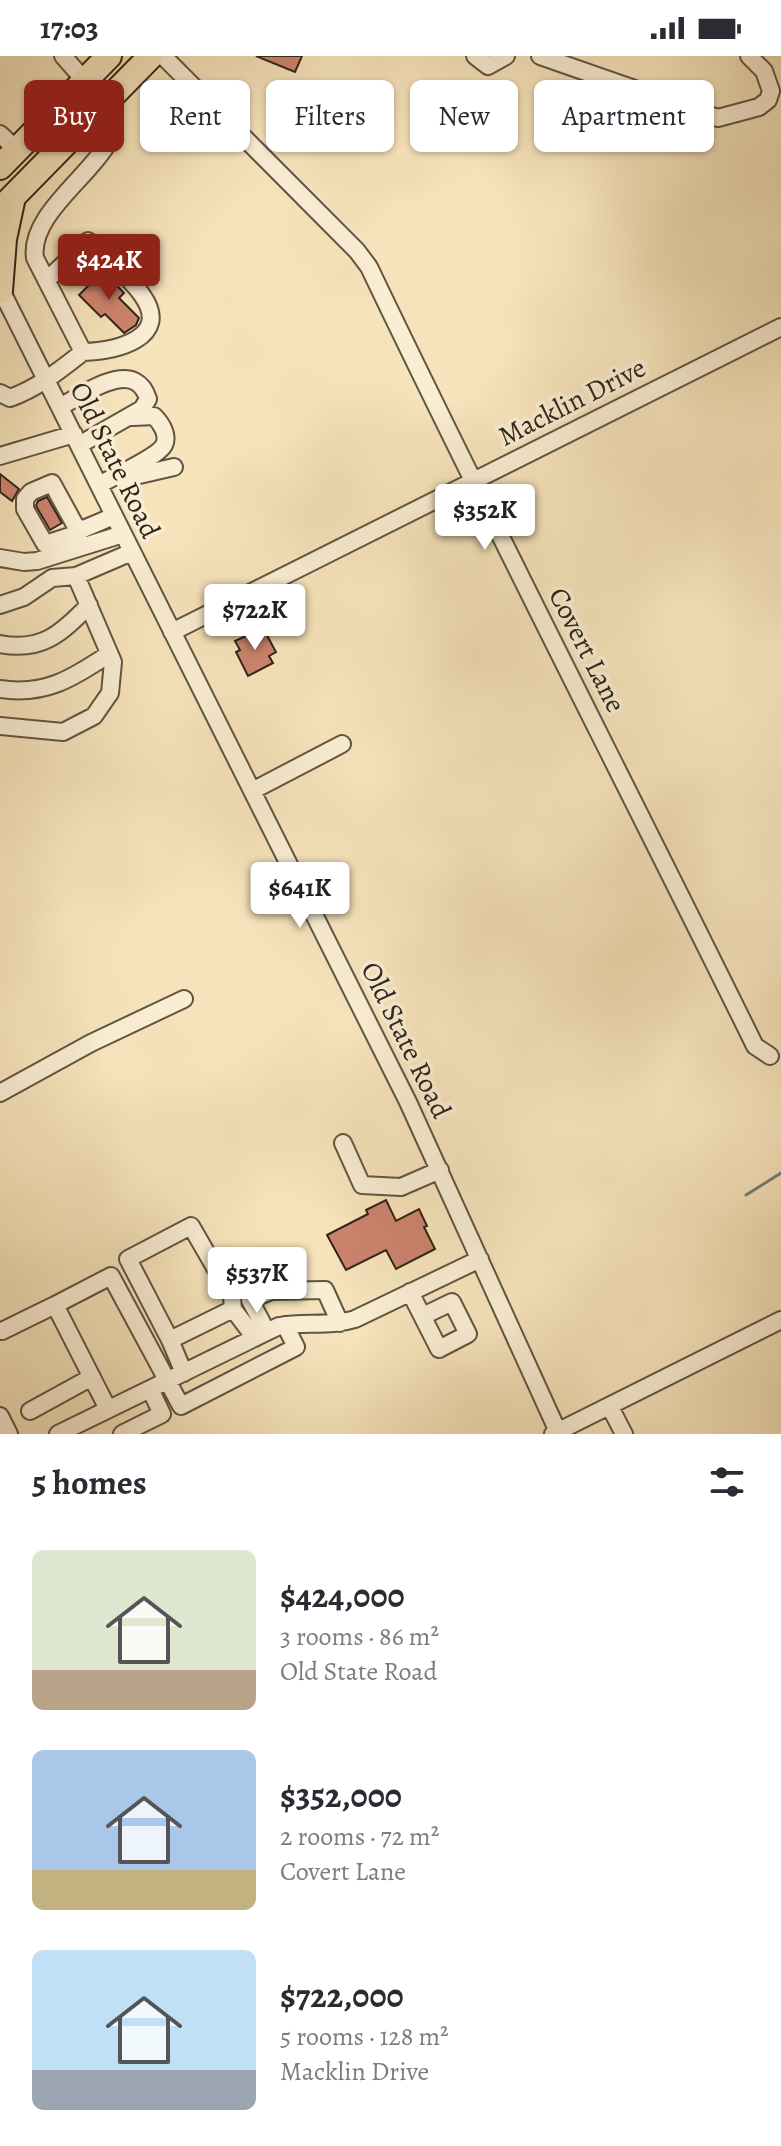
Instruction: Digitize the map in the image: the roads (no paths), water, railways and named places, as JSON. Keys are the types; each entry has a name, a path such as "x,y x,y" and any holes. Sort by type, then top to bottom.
{"highway":[{"path":"86,80 109,56"},
{"path":"124,84 151,56"},
{"path":"6,150 24,134"},
{"path":"0,290 6,204 58,152"}],"street":[{"path":"63,56 84,80"},
{"name":"Covert Lane","path":"163,56 357,251 369,267 471,482 577,687 755,1046 770,1056"},
{"path":"475,56 488,66 506,56"},
{"path":"540,56 718,118 759,107 772,97 764,71 749,56"},
{"path":"83,352 35,258 34,243 50,213 101,152"},
{"path":"3,398 47,380 83,352 104,351 137,340 149,326 144,298 88,241 47,280"},
{"name":"Old State Road","path":"0,290 408,1102 557,1433"},
{"name":"Macklin Drive","path":"172,632 781,327"},
{"path":"0,456 76,440 127,418 142,409 148,399 140,384 127,377 87,392 60,407"},
{"path":"99,485 160,450 165,438 162,425 154,416 142,414 127,418"},
{"path":"118,474 122,479 174,467"},
{"path":"81,530 114,516"},
{"path":"0,558 37,561 123,534"},
{"path":"0,605 24,597 52,578 76,576 132,552"},
{"path":"0,726 63,732 94,716 110,693 113,662 76,576"},
{"path":"0,644 19,648 41,644 70,625 89,605"},
{"path":"0,689 40,691 66,680 109,654"},
{"path":"252,791 342,744"},
{"path":"0,1093 91,1043 184,999"},
{"path":"343,1143 362,1185 401,1187 440,1170"},
{"path":"184,1373 128,1259 191,1226 232,1297 233,1309 261,1335"},
{"path":"58,1434 89,1427 108,1409 285,1325 340,1323 480,1259"},
{"path":"2,1331 111,1276 181,1406 296,1347 285,1325"},
{"path":"261,1335 250,1300 271,1291 325,1290 340,1323"},
{"path":"410,1292 423,1316"},
{"path":"55,1305 108,1409"},
{"path":"170,1340 233,1309"},
{"path":"557,1433 781,1320"},
{"path":"30,1411 92,1377"},
{"path":"122,1434 162,1414 150,1389"},
{"path":"610,1407 624,1434"},
{"path":"0,1416 9,1434"}],"waterway":[{"path":"746,1195 781,1173"}]}
